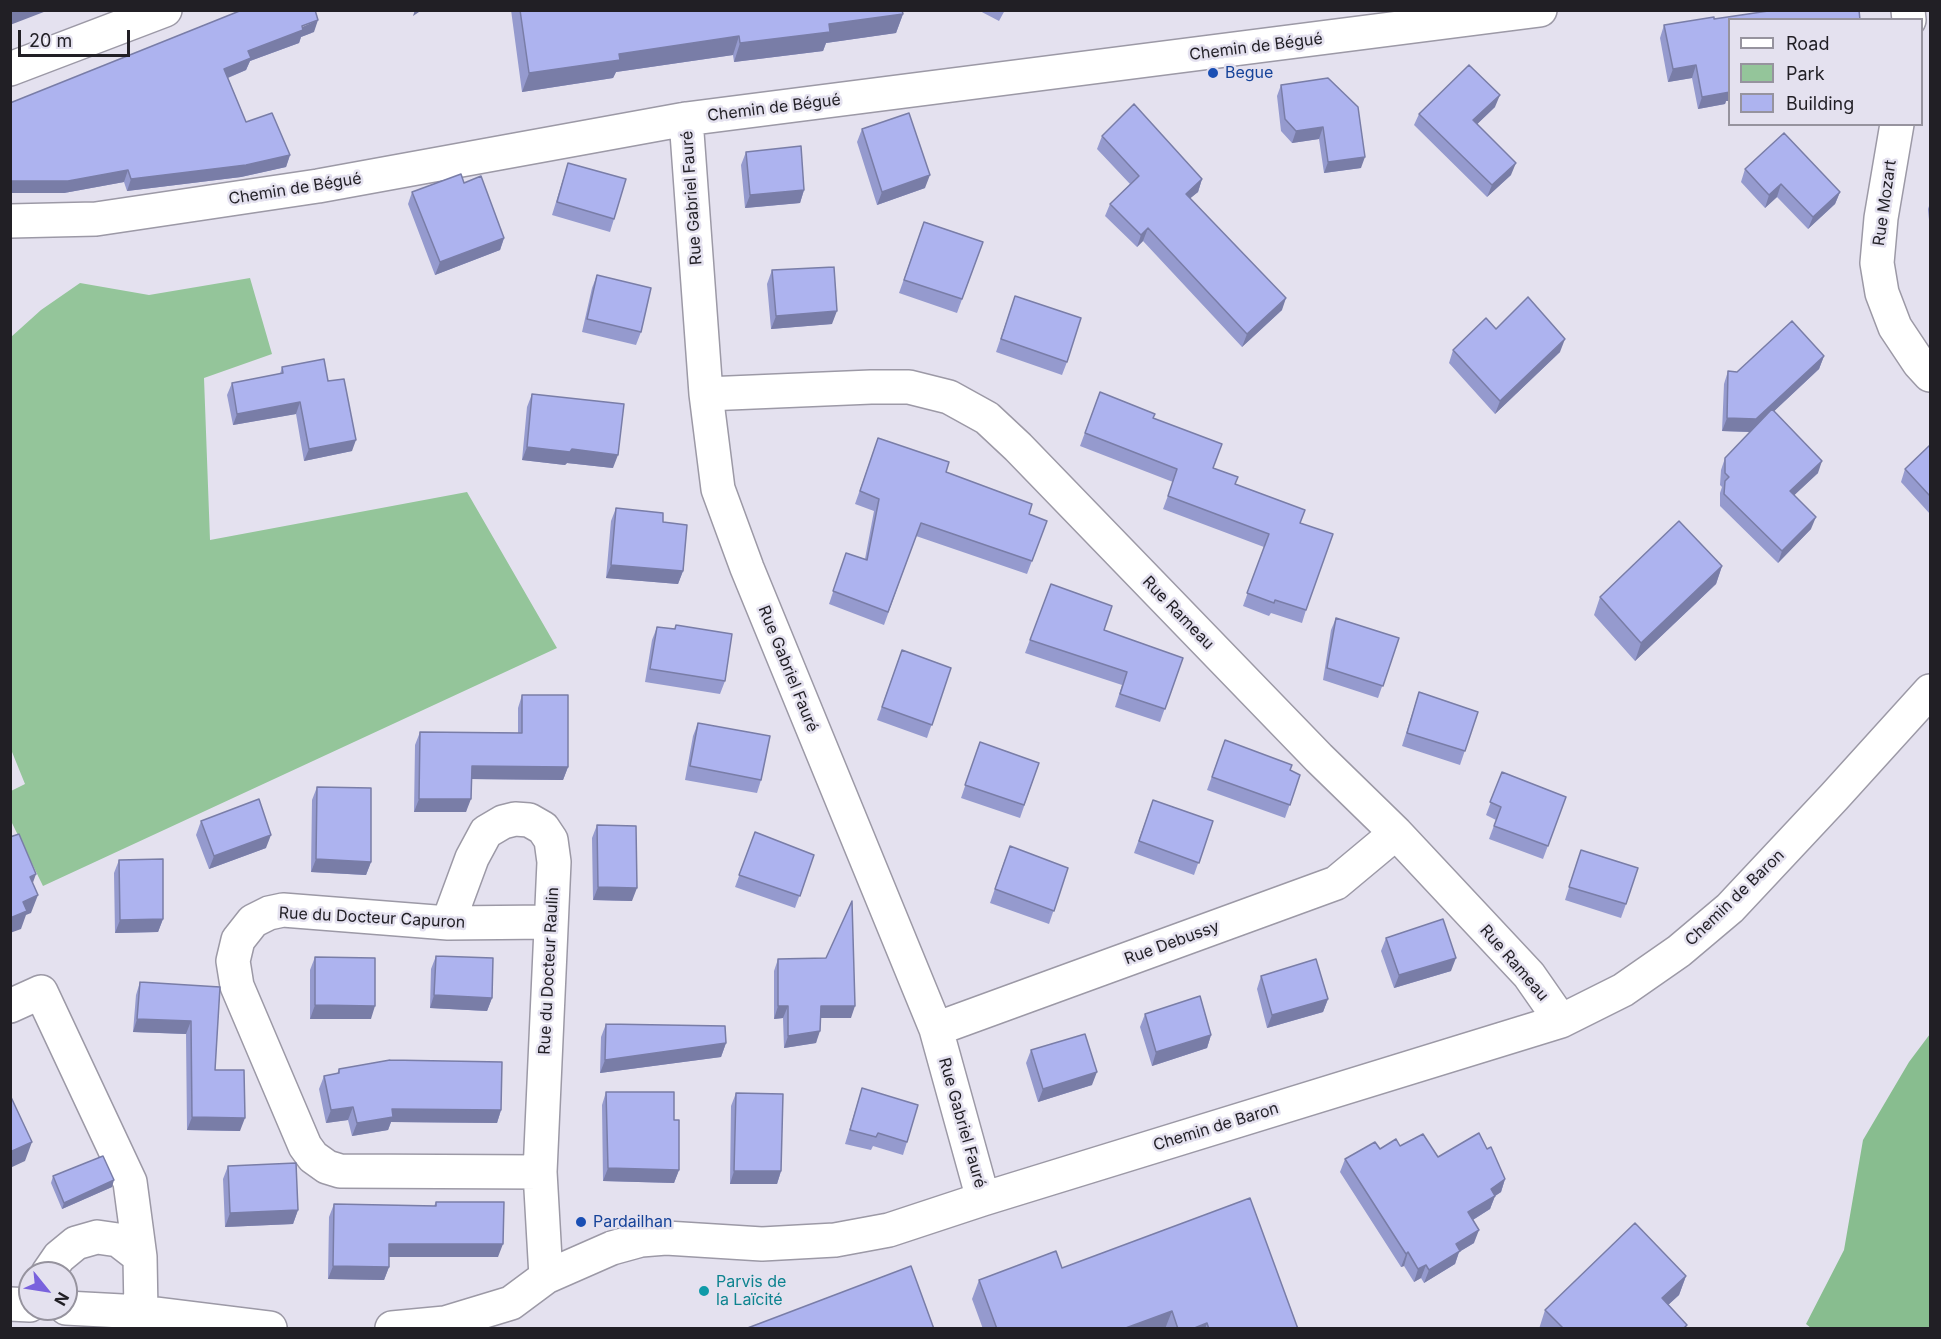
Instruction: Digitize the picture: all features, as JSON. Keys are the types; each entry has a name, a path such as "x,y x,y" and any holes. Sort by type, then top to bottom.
{"street":[{"path":"10,69 165,10"},
{"name":"Chemin de Bégué","path":"10,221 96,219 306,188 686,119 1540,10"},
{"name":"Rue Gabriel Fauré","path":"686,119 706,394 718,489 936,1029 983,1199"},
{"name":"Rue Mozart","path":"1897,126 1881,218 1877,264 1882,293 1895,327 1919,363 1930,375"},
{"name":"Rue Rameau","path":"706,394 909,387 949,397 987,418 1018,447 1395,834 1529,975 1561,1021"},
{"name":"Chemin de Baron","path":"392,1329 445,1323 511,1303 546,1277 612,1248 641,1240 666,1238 762,1244 835,1240 889,1230 1561,1021 1623,990 1679,951 1730,908 1930,692"},
{"name":"Rue du Docteur Raulin","path":"448,923 472,858 486,832 503,822 515,819 529,820 543,828 551,840 554,862 540,1172 546,1277"},
{"name":"Rue Debussy","path":"936,1029 1336,883 1395,834"},
{"name":"Rue du Docteur Capuron","path":"540,1172 340,1171 327,1167 313,1157 305,1146 237,986 233,961 238,940 253,921 269,913 283,910 448,923 550,922"},
{"path":"10,1006 41,992 130,1182 140,1257 141,1312"},
{"path":"56,1261 76,1243 97,1237 118,1240 140,1257"},
{"path":"78,1309 141,1312 270,1329"}],"green space":[{"path":"250,278 272,354 204,378 210,540 467,492 557,648 43,886 11,821 11,791 25,784 10,747 11,337 41,310 80,283 149,295"},
{"path":"1930,1034 1930,1328 1811,1328 1806,1324 1844,1250 1863,1140 1909,1062"}],"building":[{"path":"242,10 315,10 318,20 302,26 303,30 248,51 251,58 224,69 246,122 272,113 290,155 246,165 131,179 128,170 68,181 10,181 10,103"},
{"path":"520,10 902,10 903,14 829,24 830,32 740,43 739,36 619,54 620,60 529,73"},
{"path":"1775,10 1859,10 1860,18 1728,18 1728,92 1702,97 1696,65 1673,69 1664,25 1714,17 1714,19"},
{"path":"1469,65 1500,95 1473,120 1516,163 1492,185 1419,114"},
{"path":"1328,78 1358,107 1365,157 1328,162 1323,127 1296,131 1285,119 1281,85"},
{"path":"1134,104 1202,179 1186,194 1286,298 1247,334 1148,228 1141,235 1110,204 1139,176 1102,136"},
{"path":"909,113 930,175 882,192 862,129"},
{"path":"1784,133 1840,192 1813,217 1781,184 1769,195 1745,169"},
{"path":"801,146 804,190 750,195 746,152"},
{"path":"568,163 626,179 614,219 557,202"},
{"path":"461,174 464,183 481,176 504,238 440,262 412,192"},
{"path":"924,222 983,242 962,299 904,280"},
{"path":"834,267 837,311 776,316 772,270"},
{"path":"597,275 651,288 641,332 587,319"},
{"path":"1015,296 1081,318 1067,362 1001,339"},
{"path":"1528,297 1565,339 1500,401 1453,350 1486,318 1496,329"},
{"path":"1792,321 1824,356 1756,419 1727,418 1728,371 1737,372"},
{"path":"324,359 328,381 344,379 356,440 309,449 300,402 237,414 232,383 283,373 282,367"},
{"path":"1100,392 1155,414 1153,418 1222,444 1213,468 1238,477 1235,484 1305,510 1300,523 1333,534 1306,610 1275,600 1274,603 1247,593 1269,534 1168,496 1177,469 1085,433"},
{"path":"532,394 624,404 618,455 572,449 570,452 527,447"},
{"path":"1772,409 1822,461 1790,491 1816,517 1782,551 1724,494 1725,481 1729,477 1725,473 1725,458"},
{"path":"878,438 949,462 946,472 1032,504 1029,514 1047,521 1032,561 921,523 888,612 833,591 846,553 867,560 879,499 860,491"},
{"path":"1930,445 1930,496 1905,469"},
{"path":"616,508 663,513 663,522 687,525 683,571 611,565"},
{"path":"1679,521 1722,566 1641,643 1600,597"},
{"path":"1051,584 1112,606 1104,630 1183,658 1165,709 1120,694 1127,672 1030,640"},
{"path":"1336,618 1399,638 1383,686 1327,668"},
{"path":"676,625 732,634 725,681 650,669 657,627 675,629"},
{"path":"902,650 951,668 932,725 882,707"},
{"path":"1419,692 1478,712 1465,751 1407,733"},
{"path":"522,695 568,695 568,767 472,766 471,799 419,799 420,732 522,733"},
{"path":"698,723 770,736 761,780 690,766"},
{"path":"1225,740 1292,765 1290,770 1300,775 1290,805 1212,777"},
{"path":"980,742 1039,763 1024,805 965,785"},
{"path":"1502,772 1566,797 1548,846 1494,826 1501,807 1490,802"},
{"path":"317,787 371,788 371,862 316,859"},
{"path":"259,799 271,835 214,856 201,821"},
{"path":"1153,800 1213,821 1199,863 1139,841"},
{"path":"597,825 636,826 637,888 598,887"},
{"path":"755,832 814,855 800,896 739,875"},
{"path":"19,834 36,874 30,877 38,895 23,902 27,911 10,918 10,837"},
{"path":"1010,846 1068,868 1054,911 995,889"},
{"path":"1581,850 1638,868 1626,904 1569,887"},
{"path":"163,859 163,919 120,920 119,860"},
{"path":"852,901 855,1006 821,1006 820,1031 788,1036 788,1006 778,1006 778,959 826,958"},
{"path":"1443,919 1456,958 1399,975 1386,938"},
{"path":"436,956 493,958 492,998 434,995"},
{"path":"315,957 375,958 375,1006 315,1005"},
{"path":"1316,959 1328,999 1272,1015 1261,976"},
{"path":"140,982 220,987 215,1070 244,1070 245,1118 192,1117 191,1021 137,1019"},
{"path":"1200,996 1211,1035 1156,1052 1145,1014"},
{"path":"606,1024 725,1026 726,1043 605,1060"},
{"path":"1085,1034 1097,1072 1043,1089 1031,1050"},
{"path":"390,1060 502,1062 501,1110 392,1109 393,1117 357,1123 353,1107 331,1110 324,1076 339,1073 339,1069"},
{"path":"862,1088 918,1105 907,1142 878,1133 876,1137 850,1130"},
{"path":"606,1092 674,1092 674,1120 679,1120 679,1170 608,1168"},
{"path":"736,1093 783,1094 781,1171 734,1171"},
{"path":"10,1095 32,1142 10,1152"},
{"path":"1479,1133 1487,1149 1491,1147 1505,1179 1491,1189 1495,1196 1468,1212 1479,1230 1456,1244 1460,1251 1429,1270 1426,1265 1418,1269 1345,1159 1375,1142 1380,1149 1396,1139 1400,1146 1423,1134 1438,1157"},
{"path":"103,1156 114,1180 64,1203 53,1176"},
{"path":"296,1163 298,1210 230,1213 228,1166"},
{"path":"1250,1198 1298,1329 1209,1329 1207,1323 1192,1329 1178,1329 1172,1311 1123,1329 997,1329 979,1280 1056,1251 1062,1268"},
{"path":"436,1202 504,1202 503,1244 389,1244 389,1267 333,1266 334,1204 436,1206"},
{"path":"1635,1223 1686,1276 1662,1298 1687,1325 1683,1329 1564,1329 1545,1310"},
{"path":"911,1266 934,1329 745,1329"}],"place":[{"name":"Begue","path":"1213,73"},
{"name":"Pardailhan","path":"581,1222"},
{"name":"Parvis de la Laïcité","path":"704,1291"}]}
